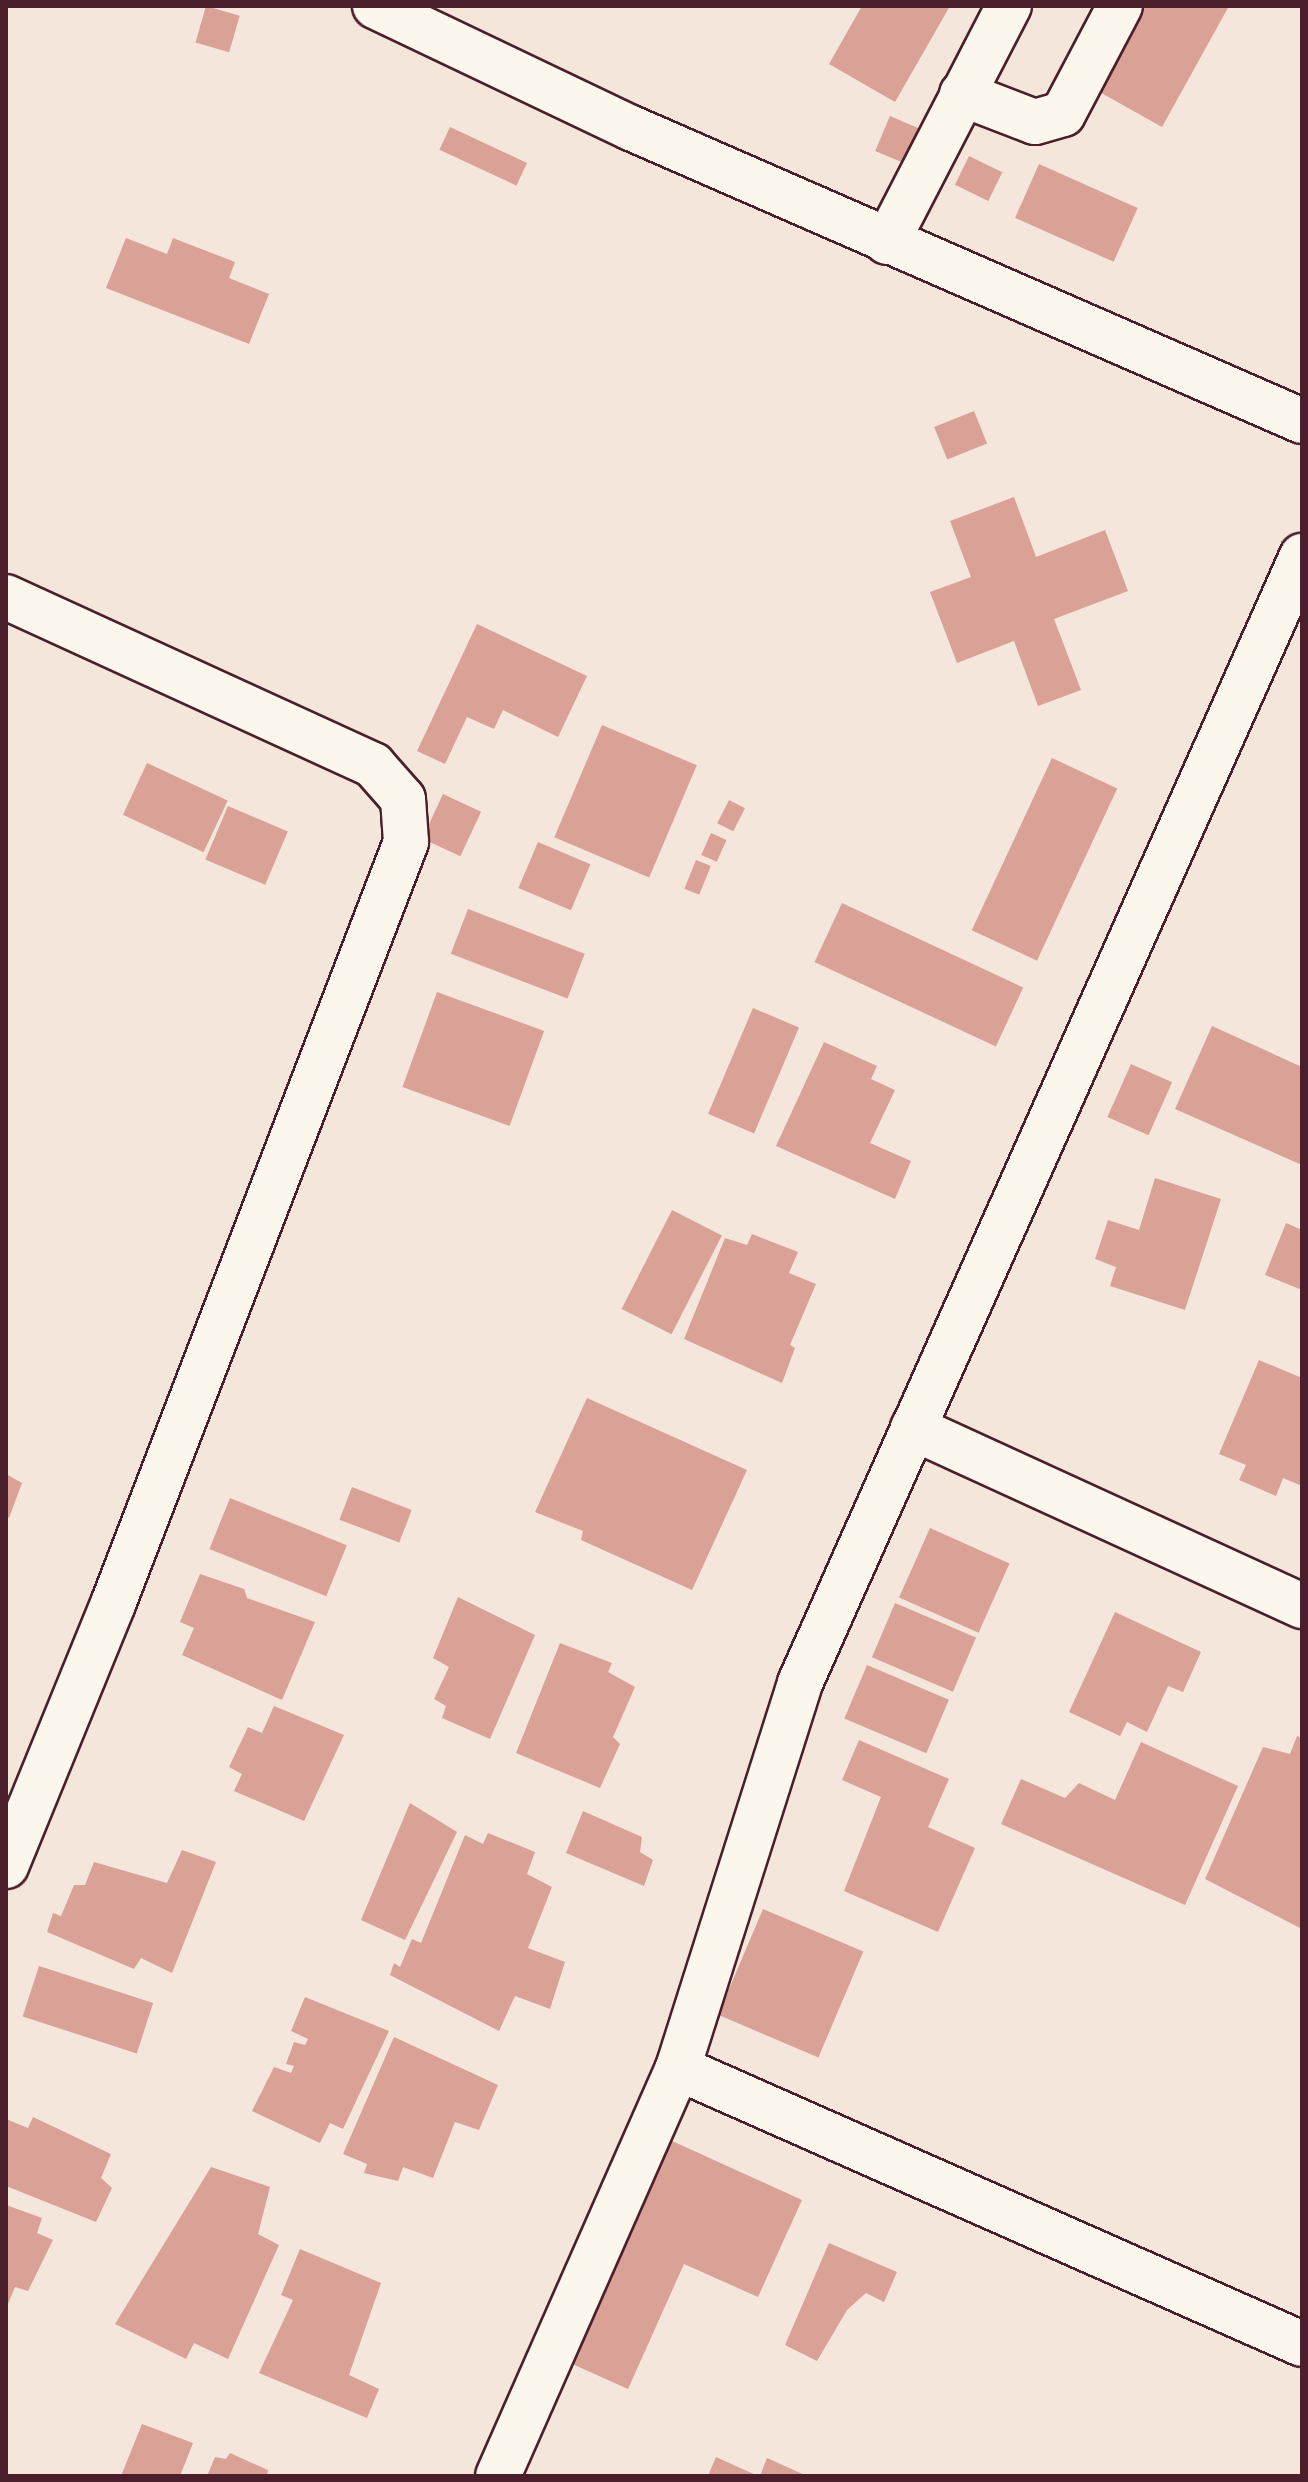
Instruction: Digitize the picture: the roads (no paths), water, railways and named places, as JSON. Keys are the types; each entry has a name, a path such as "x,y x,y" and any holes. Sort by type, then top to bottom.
{"street":[{"path":"375,6 887,242 1302,421"},
{"path":"887,242 1009,6"},
{"path":"962,94 1035,122 1063,114 1120,6"},
{"path":"498,2476 678,2068 800,1683 1302,556"},
{"path":"6,597 373,765 403,799 406,842 113,1604 6,1866"},
{"path":"913,1428 1302,1606"},
{"path":"678,2068 1302,2344"}]}
